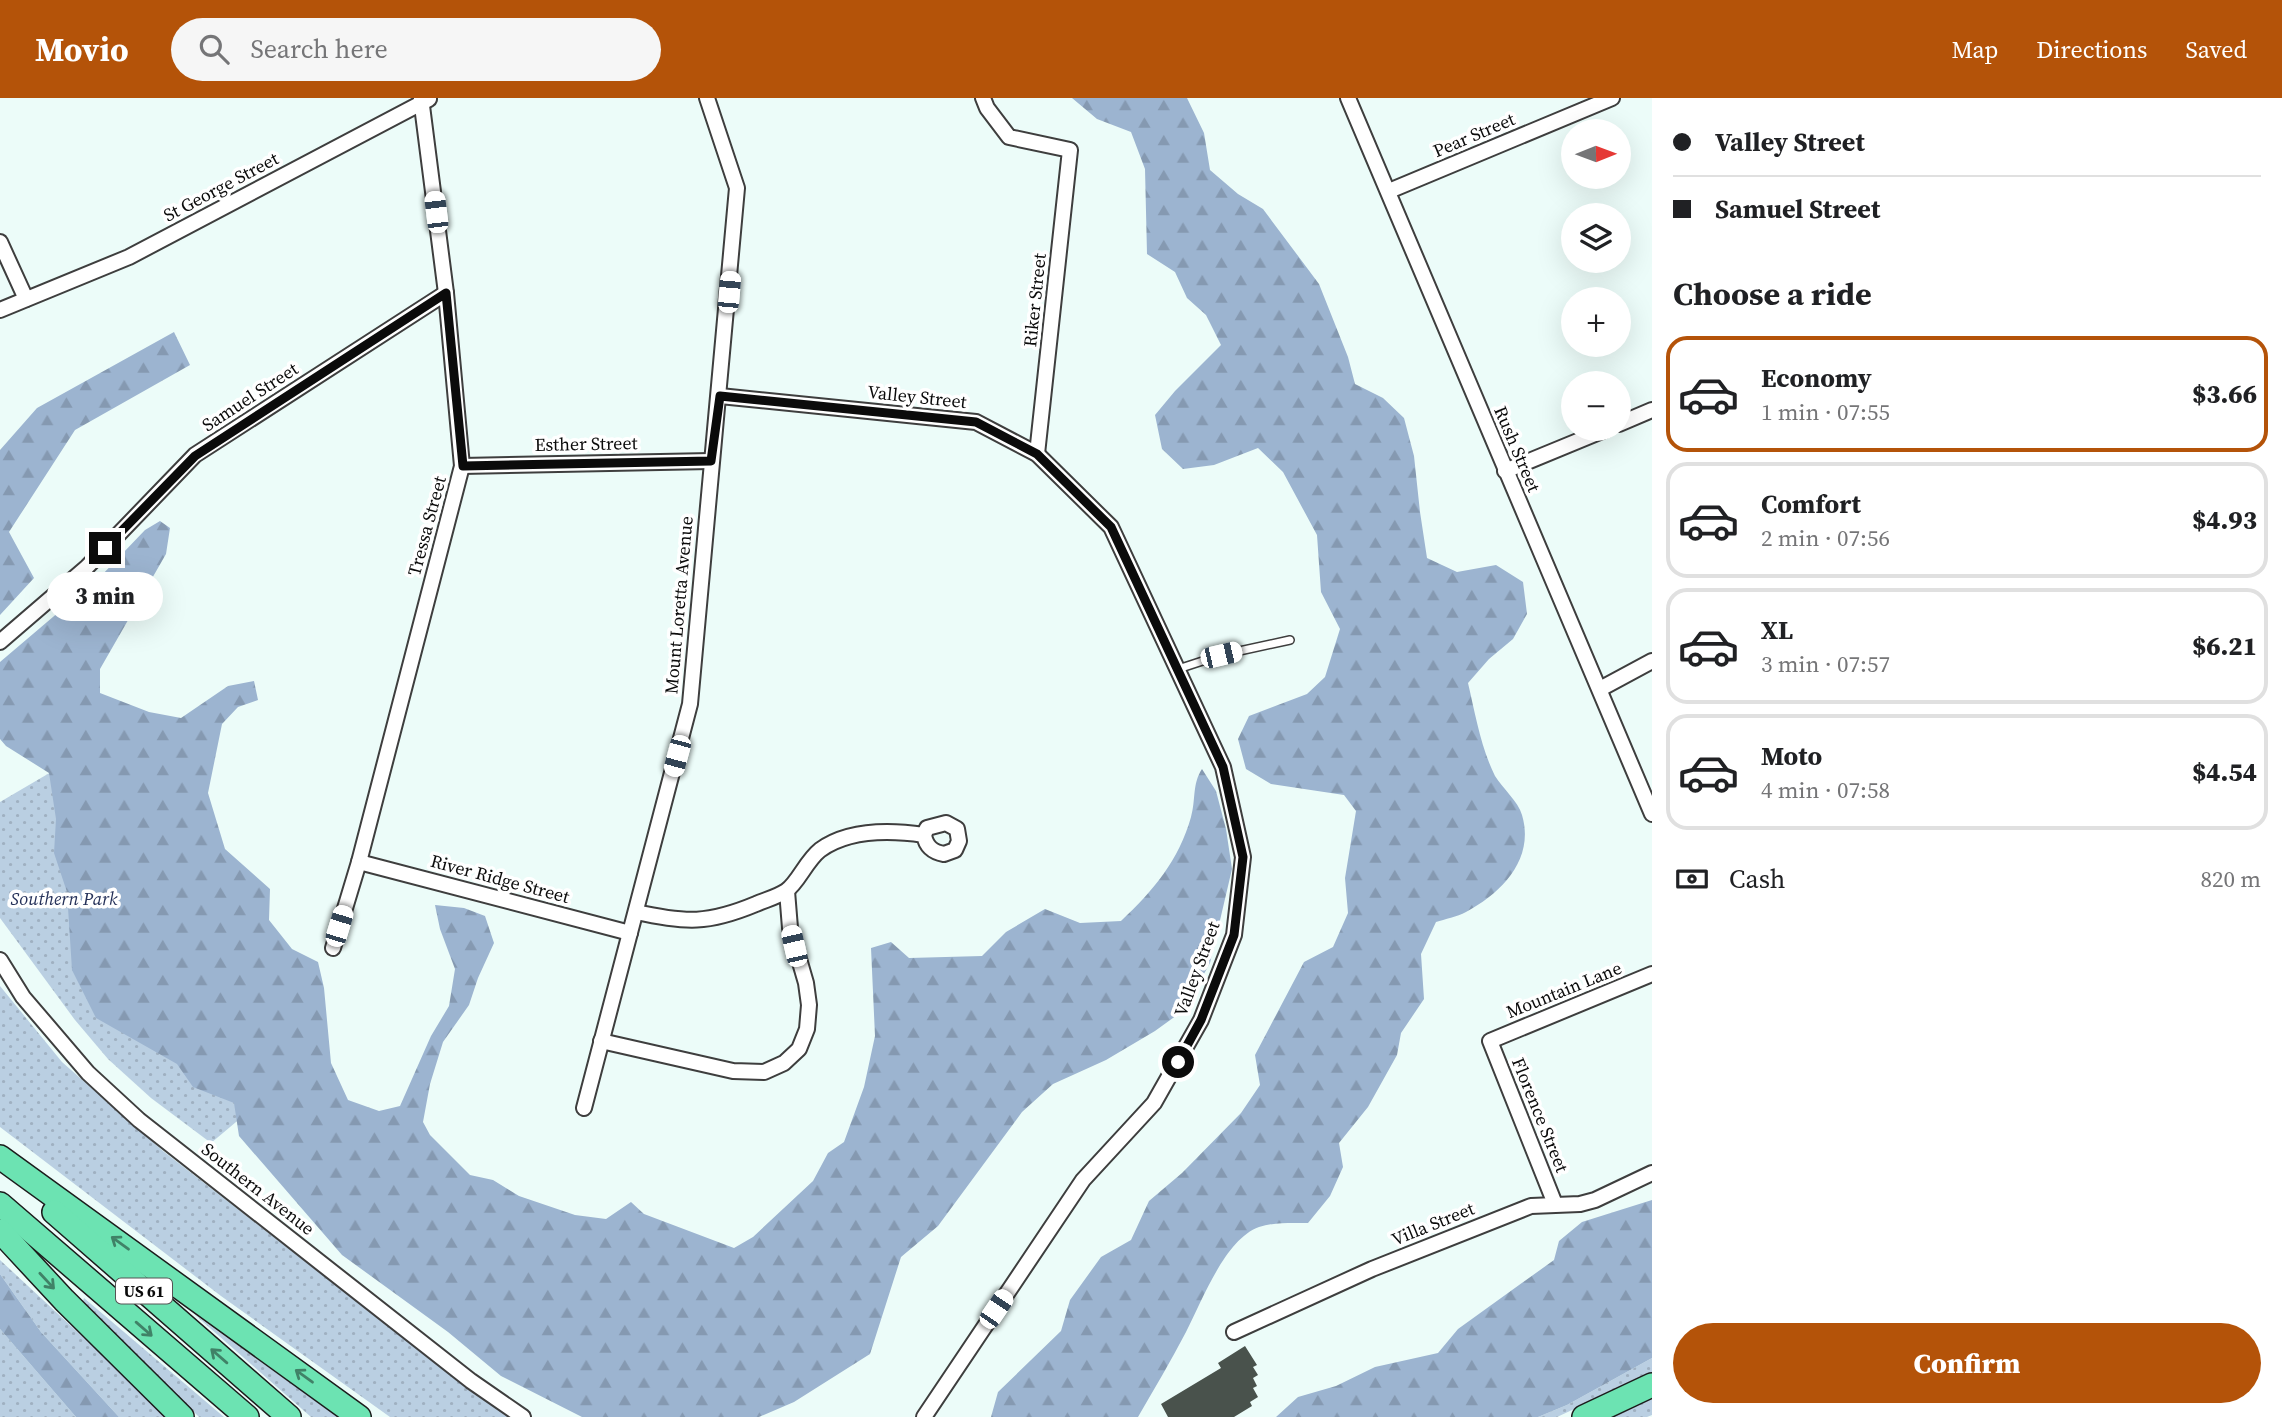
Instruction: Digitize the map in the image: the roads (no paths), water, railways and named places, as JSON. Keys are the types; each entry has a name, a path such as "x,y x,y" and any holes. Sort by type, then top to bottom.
{"highway":[{"path":"0,1157 359,1417"},
{"name":"US 61","path":"0,1164 289,1417"},
{"name":"US 61","path":"0,1204 247,1417"},
{"path":"0,1231 64,1300 182,1417"},
{"path":"1584,1417 1652,1385"}],"street":[{"name":"Mount Loretta Avenue","path":"584,1108 690,704 737,188 707,98"},
{"name":"Riker Street","path":"983,98 987,108 1009,137 1070,150 1037,454"},
{"name":"Rush Street","path":"1348,98 1652,814"},
{"name":"Pear Street","path":"1389,191 1612,98"},
{"name":"Tressa Street","path":"332,948 359,862 463,466 424,100"},
{"name":"St George Street","path":"0,310 129,257 424,100"},
{"path":"0,242 26,299"},
{"name":"Samuel Street","path":"0,642 87,567 195,456 446,293"},
{"name":"Valley Street","path":"720,396 976,422 1037,454 1111,527 1223,767 1243,857 1234,935 1201,1020 1154,1103 1083,1180 924,1417"},
{"path":"1631,419 1652,410"},
{"path":"1505,471 1578,441"},
{"name":"Esther Street","path":"463,466 711,461"},
{"path":"1600,690 1652,661"},
{"path":"636,912 672,920 709,919 731,914 787,891 802,869 820,850 850,836 882,832 924,835"},
{"name":"River Ridge Street","path":"359,862 630,933"},
{"path":"601,1041 733,1071 764,1072 784,1063 799,1049 807,1029 809,1005 806,983 790,928 787,891"},
{"name":"Southern Avenue","path":"0,960 23,997 88,1073 139,1120 471,1381 523,1417"},
{"name":"Mountain Lane","path":"1490,1041 1652,974"},
{"name":"Florence Street","path":"1490,1041 1555,1204"},
{"name":"Villa Street","path":"1234,1332 1372,1269 1531,1206 1580,1204 1595,1200 1652,1173"}],"lane":[{"path":"1177,669 1221,655 1290,640"}],"park label":[{"name":"Southern Park","path":"64,899"}]}
